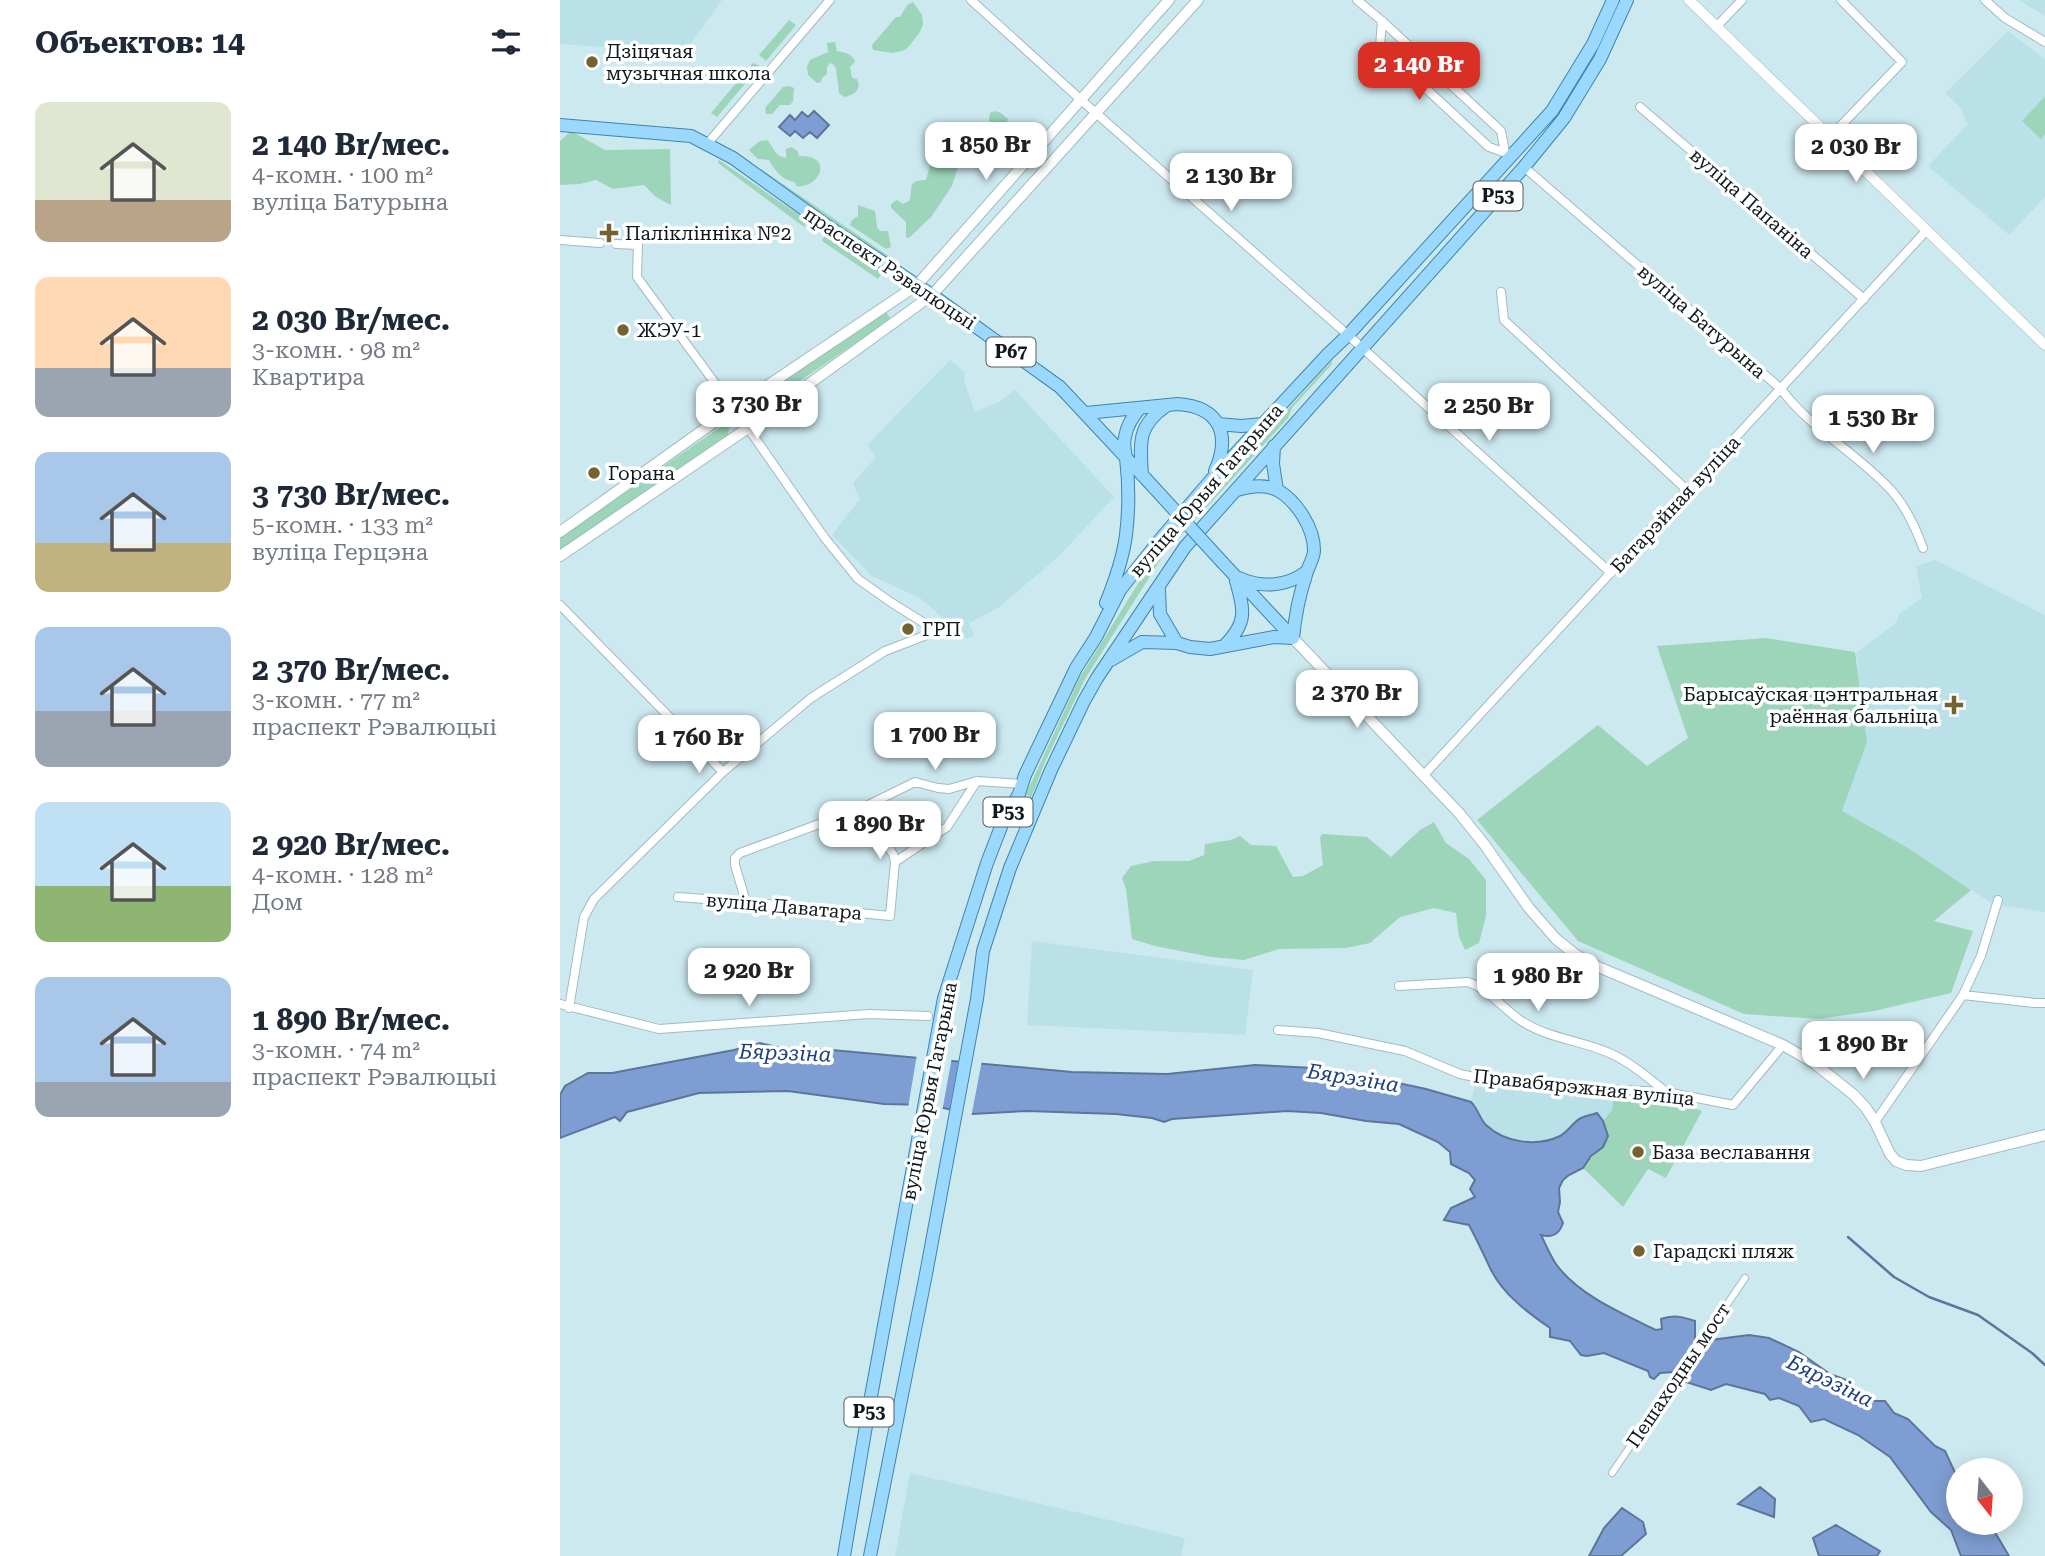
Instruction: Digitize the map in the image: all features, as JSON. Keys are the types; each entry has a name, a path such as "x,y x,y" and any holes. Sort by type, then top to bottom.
{"main road":[{"path":"560,532 734,408 916,285 1169,0"},
{"path":"560,556 748,428 932,295 1198,0"},
{"name":"вуліца Юрыя Гагарына","path":"844,1556 944,998 987,863 1004,819 1076,668 1096,637 1120,590 1158,542 1211,480 1348,335 1508,154 1552,111 1593,44 1613,0"},
{"name":"вуліца Юрыя Гагарына","path":"870,1556 926,1274 983,951 1010,868 1051,769 1084,701 1185,547 1524,167 1564,118 1600,59 1627,0"},
{"name":"праспект Рэвалюцыі","path":"560,125 691,136 708,143 825,225 932,295 1060,387 1235,577 1459,813 1544,927 1576,955 1653,991 1783,1045 1814,1063 1866,1108 1890,1154 1896,1161 1906,1165 1921,1166 2045,1135"},
{"path":"1086,413 1178,404 1201,409 1211,415 1222,434 1222,454 1211,480"},
{"path":"1144,477 1140,442 1143,432 1150,419 1166,406"},
{"path":"1096,637 1123,553 1128,512 1125,434 1140,408"},
{"path":"1218,424 1263,424"},
{"path":"1275,445 1273,464 1278,490"},
{"path":"1108,662 1142,642 1177,643 1210,649 1274,637 1293,638 1295,615 1306,572 1313,557 1314,548 1309,528 1289,499 1278,490 1255,486 1237,490"},
{"path":"1235,577 1258,584 1277,584 1291,581 1306,572"},
{"name":"Р67","path":"1224,646 1237,632 1244,614 1235,577"},
{"path":"1160,586 1160,614 1177,643"}],"street":[{"path":"708,143 830,0"},
{"path":"971,0 1611,573"},
{"path":"1357,0 1502,131 1508,154"},
{"path":"1689,0 2045,345"},
{"path":"1717,26 1742,0"},
{"path":"1830,137 1902,62 1842,0"},
{"path":"1985,0 2005,18 2045,42"},
{"path":"1382,20 1380,46 1489,147 1508,154"},
{"name":"вуліца Папаніна","path":"1640,107 1864,299"},
{"name":"вуліца Батурына","path":"1524,167 1781,389 1807,418 1889,488 1915,526 1923,548"},
{"name":"Батарэйная вуліца","path":"1423,776 1926,231"},
{"path":"560,240 600,243"},
{"path":"616,244 638,245 637,277 734,408 824,537 858,579 937,631 885,651 811,698 723,772 594,899 584,917 564,1006 659,1029 869,1014 928,1016"},
{"path":"1501,292 1504,320 1687,490"},
{"path":"560,605 723,772"},
{"path":"746,902 735,865 735,858 740,853 860,809 915,782 938,789 950,789 977,781 1022,784"},
{"path":"860,809 893,854 895,862 947,827 977,781"},
{"name":"вуліца Даватара","path":"678,897 890,916 895,862"},
{"path":"1875,1122 1963,995 1980,956 1997,900"},
{"path":"1399,986 1468,982 1478,985 1521,1021 1549,1034 1607,1051 1626,1061 1666,1092"},
{"path":"1963,995 2045,1003"},
{"name":"Правабярэжная вуліца","path":"1278,1030 1318,1033 1405,1051 1460,1074 1484,1079 1533,1086 1666,1092 1733,1105 1783,1045"},
{"name":"Пешаходны мост","path":"1612,1473 1745,1278"}],"shaded area":[{"path":"560,0 722,0 684,53 560,44"},
{"path":"2019,0 2045,0 2045,16"},
{"path":"2008,31 2045,59 2045,197 2009,235 1928,166 1968,124 1959,106 1945,93"},
{"path":"950,360 964,371 965,384 975,412 999,402 1015,390 1114,497 1058,557 998,608 969,623 974,635 967,639 920,598 872,576 832,535 860,499 853,483 876,457 867,445"},
{"name":"Барысаўская цэнтральная раённая бальніца","path":"1935,560 2045,615 2045,912 1993,904 1908,848 1842,811 1867,742 1856,653 1896,623 1899,614 1922,598 1916,566"},
{"path":"1032,941 1253,970 1245,1035 1027,1025"},
{"path":"1475,1084 1532,1091 1614,1094 1612,1110 1603,1121 1596,1114 1579,1119 1563,1135 1525,1142 1506,1137 1485,1125 1471,1102"},
{"path":"910,1473 1185,1538 1181,1556 895,1556"}],"green space":[{"path":"913,2 922,15 923,24 910,45 905,50 893,53 873,50 872,45 896,17 900,17 907,5"},
{"path":"789,20 796,25 766,61 759,55"},
{"path":"835,42 837,51 850,55 855,62 850,67 852,78 857,79 858,89 844,97 839,93 834,65 830,63 821,82 817,83 808,75 810,60 828,52 827,43"},
{"path":"753,63 760,66 717,117 711,113"},
{"path":"783,87 794,88 790,105 780,105 772,114 766,114 765,108"},
{"path":"2045,96 2045,134 2041,139 2022,121"},
{"path":"995,111 1008,119 1006,125 992,129 990,113"},
{"path":"571,131 605,150 670,149 671,205 656,197 644,185 613,189 596,180 560,185 560,141"},
{"path":"963,132 982,133 985,145 978,154 959,164 952,186 931,217 906,238 906,222 891,208 891,204 897,200 903,204 909,201 913,184 926,180 931,161 958,147"},
{"path":"767,140 782,157 786,158 786,149 791,147 798,151 799,156 817,160 820,171 817,177 805,185 796,186 795,182 779,174 769,160 758,159 749,150 760,141"},
{"path":"719,160 808,221 804,227 718,163"},
{"path":"761,169 890,257 888,259 760,171"},
{"path":"858,205 875,211 877,227 880,231 888,231 891,247 886,249 850,225 858,216"},
{"path":"825,234 882,273 878,279 822,241"},
{"path":"886,312 891,319 751,414 746,406"},
{"path":"1331,362 1333,363 1292,408 1288,418 1164,554 1085,679 1045,762 1031,798 1026,794 1080,677 1159,550"},
{"path":"725,424 729,428 728,435 560,550 560,537"},
{"path":"1766,638 1855,652 1867,742 1842,811 1908,848 1971,890 1934,921 1973,931 1951,993 1874,1011 1819,1019 1744,1014 1578,941 1477,820 1598,725 1647,766 1688,738 1657,646"},
{"path":"1434,822 1446,843 1469,859 1486,880 1486,916 1479,943 1465,950 1459,936 1456,913 1434,908 1400,917 1370,943 1346,948 1279,949 1244,960 1211,957 1132,939 1126,889 1122,878 1131,866 1154,861 1189,861 1204,855 1205,844 1240,836 1251,845 1276,846 1293,877 1303,876 1323,865 1320,837 1323,834 1367,837 1391,857 1420,830"},
{"name":"База веславання","path":"1614,1094 1661,1096 1702,1111 1666,1178 1648,1169 1623,1207 1583,1168 1604,1143 1606,1137 1603,1121 1612,1110"}],"water":[{"path":"814,111 829,125 817,138 810,132 803,138 795,131 790,136 779,127 790,115 795,120 802,112 808,117"},
{"name":"Бярэзіна","path":"760,1043 785,1049 810,1048 1072,1072 1167,1074 1255,1065 1333,1069 1426,1089 1471,1102 1484,1123 1494,1131 1512,1139 1531,1142 1563,1134 1581,1118 1597,1113 1608,1136 1603,1147 1591,1156 1583,1168 1563,1180 1559,1188 1558,1212 1563,1223 1555,1235 1541,1235 1554,1261 1565,1275 1602,1303 1656,1330 1662,1329 1661,1319 1678,1317 1695,1321 1695,1342 1749,1335 1769,1338 1799,1352 1830,1374 1849,1381 1850,1388 1871,1401 1885,1401 1894,1413 1908,1419 1935,1446 1945,1451 1948,1458 1946,1458 1946,1526 1931,1512 1890,1457 1858,1435 1824,1419 1811,1422 1799,1406 1779,1398 1770,1400 1765,1394 1726,1384 1711,1390 1686,1382 1684,1375 1673,1372 1660,1373 1654,1379 1648,1371 1604,1353 1581,1355 1570,1341 1550,1337 1550,1328 1517,1302 1496,1279 1469,1225 1444,1220 1451,1208 1475,1197 1470,1189 1475,1180 1469,1173 1451,1164 1450,1152 1438,1142 1399,1124 1287,1111 1172,1119 1164,1122 1116,1114 1027,1111 972,1114 929,1105 884,1104 788,1091 699,1093 627,1112 620,1121 615,1117 560,1138 560,1095 565,1086 588,1073 612,1073"},
{"path":"1760,1487 1775,1499 1774,1517 1738,1504"},
{"path":"1622,1508 1643,1522 1646,1534 1621,1556 1589,1556 1604,1528"},
{"path":"1836,1525 1880,1551 1877,1556 1819,1556 1813,1538"},
{"path":"1953,1535 1997,1535 2009,1556 1961,1556"}],"pier":[{"path":"917,1054 952,1057 942,1112 908,1108"},
{"path":"959,1058 982,1060 971,1118 949,1113"}],"waterway":[{"path":"1848,1237 1894,1277 1929,1297 1978,1315 2045,1365"}],"place":[{"name":"Дзіцячая музычная школа","path":"592,62"},
{"name":"Паліклінніка №2","path":"609,233"},
{"name":"ЖЭУ-1","path":"623,330"},
{"name":"Горана","path":"594,473"},
{"name":"ГРП","path":"908,629"},
{"name":"Барысаўская цэнтральная раённая бальніца","path":"1954,705"},
{"name":"База веславання","path":"1638,1152"},
{"name":"Гарадскі пляж","path":"1639,1251"}]}
